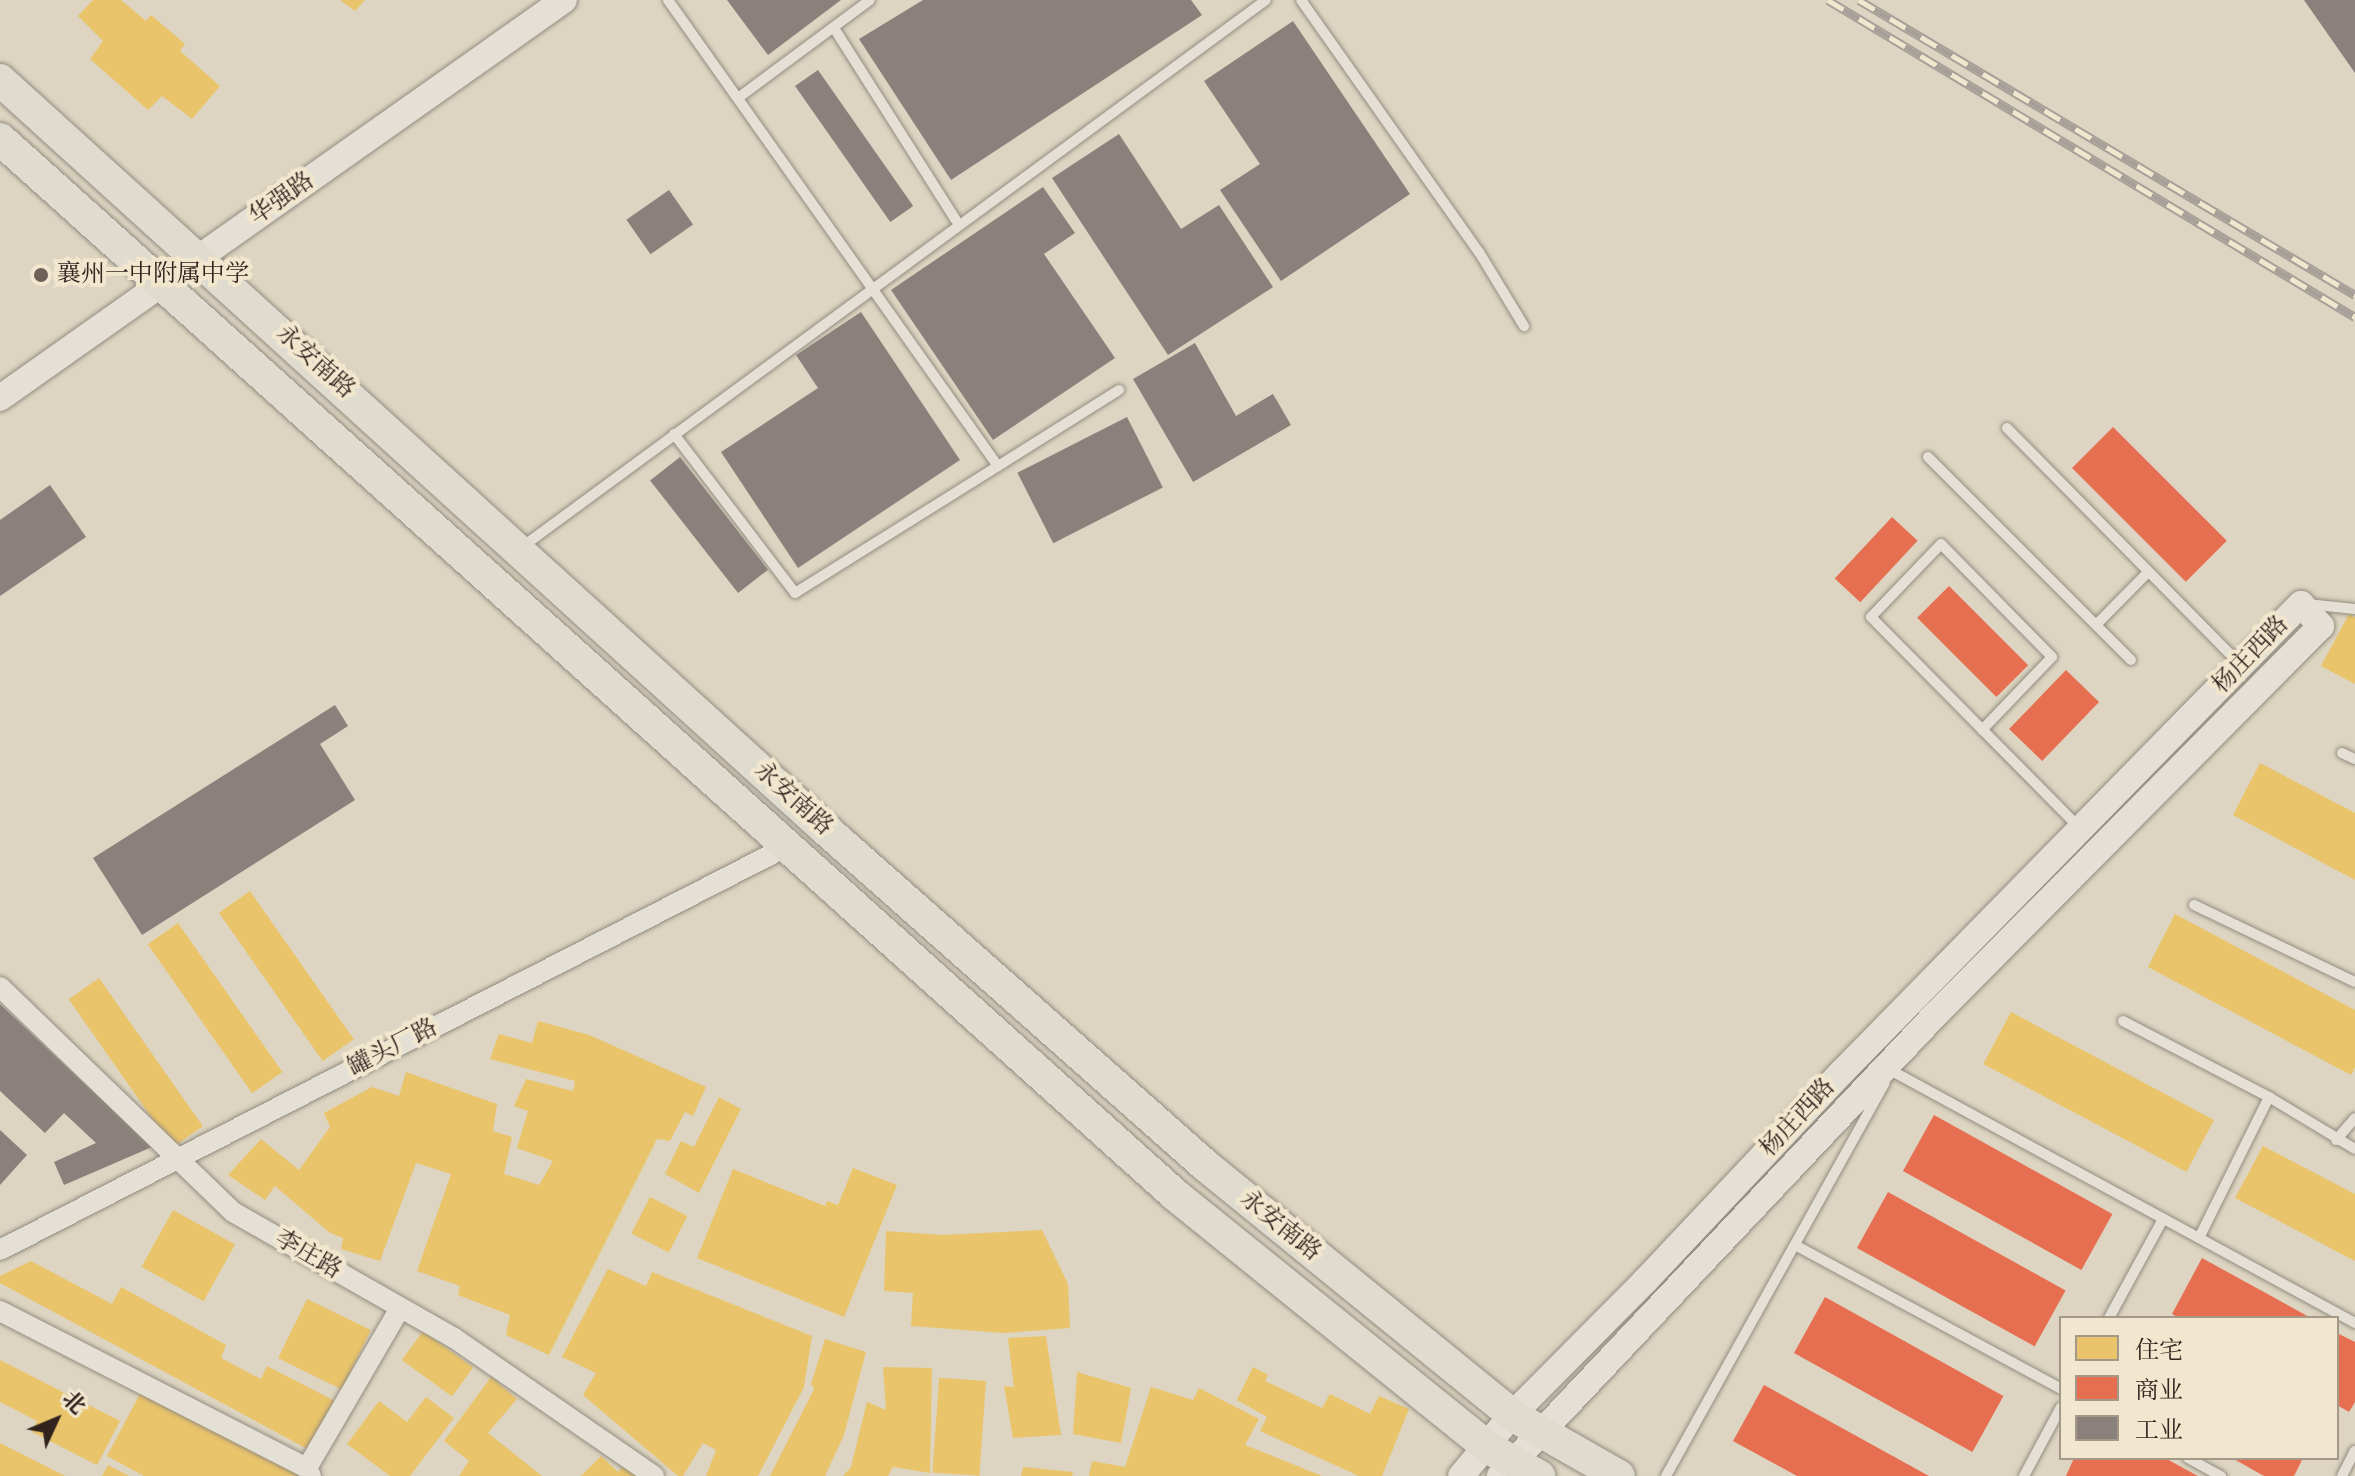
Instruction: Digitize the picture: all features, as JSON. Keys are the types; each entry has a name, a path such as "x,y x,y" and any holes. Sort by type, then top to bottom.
{"main road":[{"name":"永安南路","path":"0,80 520,548 823,827 1206,1166 1512,1415 1619,1476"},
{"name":"永安南路","path":"0,139 1174,1194 1510,1465"}],"street":[{"name":"华强路","path":"0,398 564,0"},
{"name":"杨庄西路","path":"1461,1476 1510,1465 1897,1060 2321,626 2301,604 1512,1415 1510,1465"},
{"name":"罐头厂路","path":"0,1250 786,847"},
{"name":"李庄路","path":"0,987 233,1212 454,1338 654,1476"},
{"path":"0,1311 309,1472 400,1308"}],"lane":[{"path":"668,0 875,287 998,466"},
{"path":"738,98 870,0"},
{"path":"520,548 1266,0"},
{"path":"1301,0 1479,252 1524,326"},
{"path":"834,28 959,225"},
{"path":"674,434 795,593 1119,390"},
{"path":"2007,428 2241,665"},
{"path":"1928,457 2131,660"},
{"path":"1982,730 2052,657 1941,544 1871,617 1982,730 2080,828"},
{"path":"2096,625 2148,572"},
{"path":"2301,604 2355,609"},
{"path":"2342,753 2355,759"},
{"path":"2194,905 2355,982"},
{"path":"2123,1021 2269,1097 2355,1149"},
{"path":"1666,1476 1897,1060 2163,1219 2355,1323"},
{"path":"2199,1238 2269,1097"},
{"path":"2336,1140 2355,1118"},
{"path":"2110,1316 2163,1219"},
{"path":"1795,1245 2059,1388"},
{"path":"2024,1476 2059,1411"},
{"path":"2342,1476 2355,1451"},
{"path":"2192,1460 2221,1476"}],"building: 住宅":[{"path":"93,0 121,0 146,21 151,15 185,44 180,51 220,86 192,119 162,96 148,110 90,59 103,41 78,16"},
{"path":"340,0 365,0 355,11"},
{"path":"2349,614 2355,617 2355,684 2321,666"},
{"path":"2260,763 2355,813 2355,880 2233,815"},
{"path":"250,891 354,1039 323,1061 219,913"},
{"path":"2175,914 2355,1010 2355,1067 2351,1075 2148,967"},
{"path":"178,923 282,1072 252,1093 148,944"},
{"path":"99,978 203,1126 173,1147 69,999"},
{"path":"2011,1012 2214,1120 2186,1172 1983,1064"},
{"path":"538,1021 589,1035 706,1087 693,1116 685,1112 670,1141 657,1139 549,1355 506,1335 510,1315 458,1295 460,1286 417,1271 451,1174 416,1163 380,1261 341,1249 343,1238 330,1233 275,1186 265,1200 228,1175 261,1139 299,1170 330,1127 324,1113 372,1087 399,1096 406,1072 497,1104 493,1131 512,1137 504,1174 539,1185 553,1161 517,1148 528,1111 514,1106 526,1079 573,1091 575,1081 490,1059 499,1034 532,1043"},
{"path":"719,1097 741,1109 699,1193 665,1174 681,1141 694,1147"},
{"path":"2263,1146 2355,1194 2355,1261 2235,1198"},
{"path":"853,1168 897,1185 844,1317 697,1258 733,1169 825,1206 827,1201 838,1205"},
{"path":"650,1197 687,1216 669,1253 631,1234"},
{"path":"173,1210 235,1244 204,1301 141,1267"},
{"path":"1042,1230 1068,1284 1070,1328 1004,1333 911,1326 913,1293 884,1291 886,1231 942,1235"},
{"path":"31,1261 112,1304 121,1287 226,1345 221,1358 261,1379 267,1366 339,1403 313,1452 0,1283 0,1276"},
{"path":"608,1269 646,1286 652,1272 812,1336 804,1387 758,1476 706,1476 716,1450 703,1443 683,1476 678,1476 583,1395 596,1373 562,1357"},
{"path":"307,1299 371,1330 342,1389 278,1358"},
{"path":"423,1331 473,1367 452,1397 402,1360"},
{"path":"1046,1336 1061,1435 1013,1438 1004,1386 1014,1387 1008,1338"},
{"path":"825,1339 866,1352 844,1435 825,1476 770,1476 814,1389 811,1384"},
{"path":"0,1360 120,1421 97,1465 32,1432 37,1421 0,1402"},
{"path":"883,1367 932,1368 930,1473 893,1467 888,1476 843,1476 851,1467 867,1402 886,1410"},
{"path":"1253,1367 1268,1375 1265,1381 1322,1408 1330,1394 1370,1414 1379,1396 1409,1409 1382,1476 1359,1476 1260,1431 1267,1417 1237,1400"},
{"path":"1077,1372 1131,1388 1121,1443 1073,1434"},
{"path":"491,1377 517,1399 488,1433 542,1476 459,1476 469,1461 444,1441"},
{"path":"939,1378 986,1381 979,1476 932,1472"},
{"path":"1151,1387 1193,1400 1199,1388 1259,1419 1245,1445 1322,1476 1089,1476 1092,1461 1125,1467"},
{"path":"143,1388 308,1476 144,1476 107,1456"},
{"path":"426,1397 454,1418 410,1476 390,1476 347,1444 379,1401 407,1422"},
{"path":"0,1443 65,1476 0,1476"},
{"path":"601,1456 618,1472 625,1464 639,1476 581,1476"},
{"path":"108,1465 129,1476 102,1476"},
{"path":"1023,1467 1073,1472 1072,1476 1021,1476"}],"building: 商业":[{"path":"2113,427 2227,541 2186,582 2072,468"},
{"path":"1892,517 1918,541 1860,602 1835,578"},
{"path":"1949,586 2028,665 1996,697 1917,618"},
{"path":"2066,670 2099,702 2042,761 2009,729"},
{"path":"1934,1115 2112,1214 2081,1270 1903,1171"},
{"path":"1888,1192 2066,1290 2035,1346 1857,1248"},
{"path":"2202,1258 2307,1316 2176,1316 2172,1314"},
{"path":"1825,1297 2003,1396 1972,1452 1794,1353"},
{"path":"2339,1334 2355,1342 2355,1402 2349,1412 2339,1406"},
{"path":"1764,1385 1929,1476 1797,1476 1733,1441"},
{"path":"2073,1460 2169,1460 2198,1476 2066,1476"},
{"path":"2236,1460 2302,1460 2294,1476 2264,1476"}],"building: 工业":[{"path":"727,0 841,0 768,55"},
{"path":"923,0 1191,0 1202,15 951,180 859,39"},
{"path":"2304,0 2355,0 2355,73"},
{"path":"1293,21 1410,194 1281,281 1220,190 1260,164 1204,81"},
{"path":"818,70 913,206 890,222 795,86"},
{"path":"1119,134 1181,229 1219,205 1273,287 1168,355 1052,178"},
{"path":"1043,187 1075,233 1044,254 1115,358 993,440 891,290"},
{"path":"669,190 693,224 650,254 626,220"},
{"path":"861,312 960,460 798,568 721,452 818,388 796,355"},
{"path":"1195,343 1236,416 1273,394 1291,425 1193,482 1133,379"},
{"path":"1127,417 1163,487 1053,543 1017,473"},
{"path":"680,457 768,570 738,593 650,480"},
{"path":"50,485 86,537 0,596 0,520"},
{"path":"335,705 348,726 320,744 355,800 142,935 93,858"},
{"path":"0,1004 152,1147 64,1185 54,1162 96,1143 64,1113 45,1133 0,1091"},
{"path":"0,1130 27,1155 0,1185"}],"railway":[{"path":"1828,0 2355,317"},
{"path":"1859,0 2355,295"}],"place":[{"name":"襄州一中附属中学","path":"41,275"}]}
